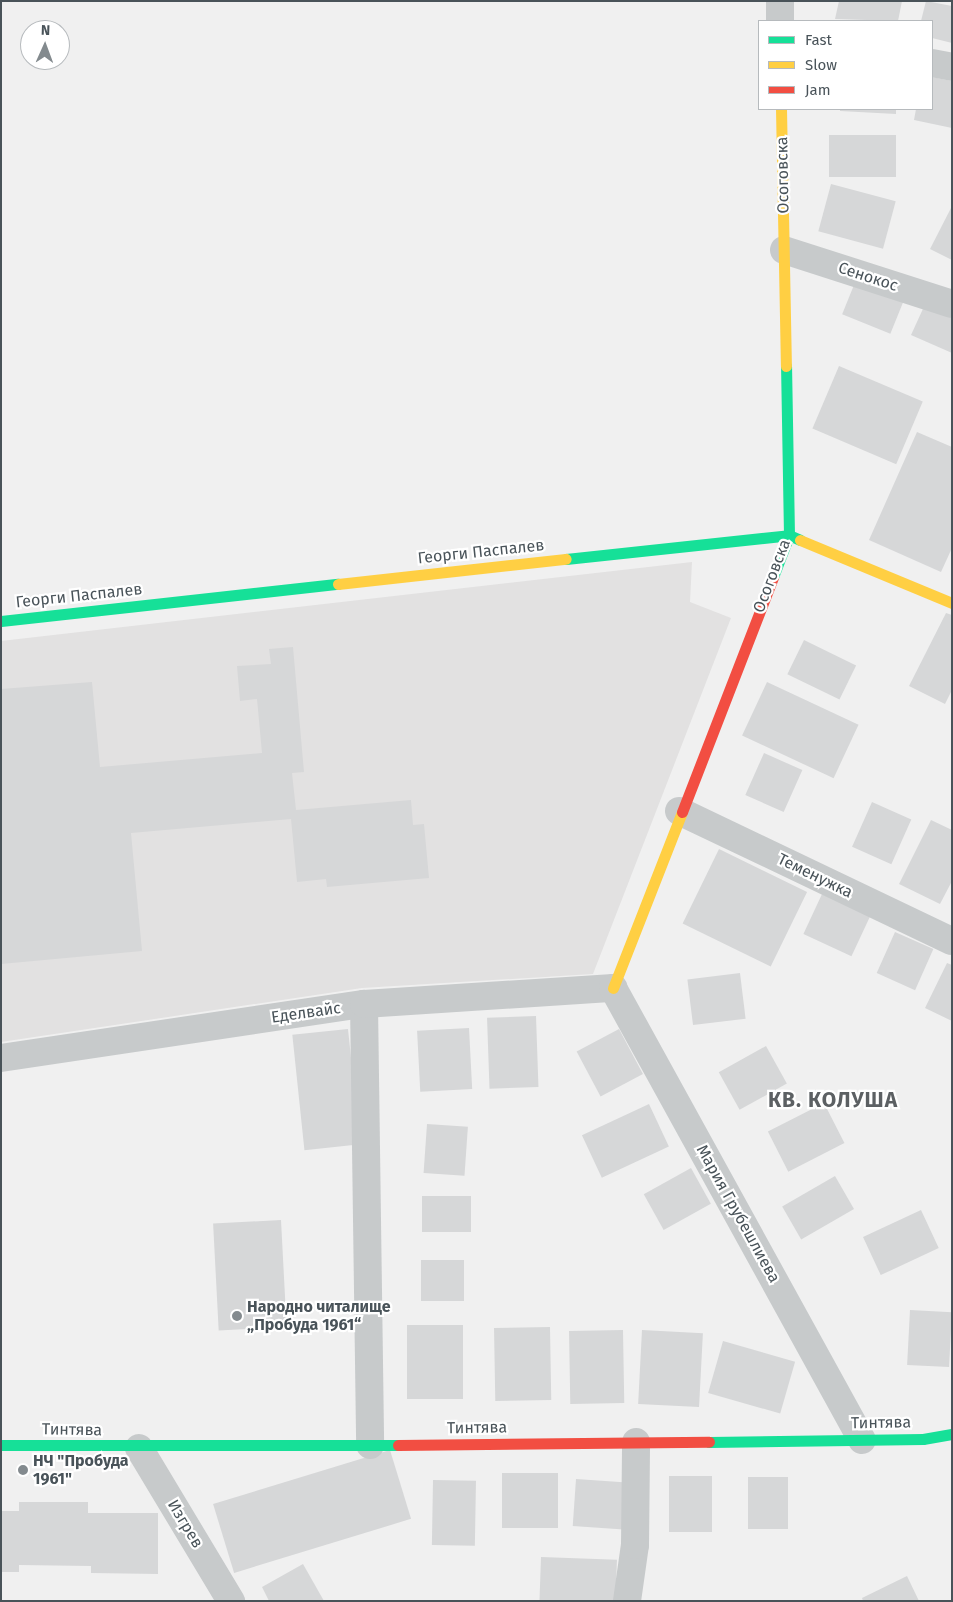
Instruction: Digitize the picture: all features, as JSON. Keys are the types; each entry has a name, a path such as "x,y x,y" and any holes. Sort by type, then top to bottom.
{"street":[{"path":"780,1 780,20"},
{"path":"933,63 952,67"},
{"name":"Осоговска","path":"613,988 679,811 789,535 781,110"},
{"name":"Сенокос","path":"784,250 952,304"},
{"name":"Георги Паспалев","path":"1,621 789,535 952,604"},
{"name":"Теменужка","path":"679,811 952,941"},
{"name":"Еделвайс","path":"1,1058 364,1004 613,988"},
{"name":"Мария Грубешлиева","path":"613,988 862,1440"},
{"path":"364,1004 370,1445"},
{"name":"Тинтява","path":"1,1445 139,1448 862,1440 952,1434"},
{"path":"627,1601 636,1545 636,1442"},
{"name":"Изгрев","path":"139,1448 230,1601"}],"shaded area":[{"path":"692,562 690,602 731,618 593,974 362,988 1,1042 1,641"}],"building":[{"path":"839,1 902,1 898,20 835,19"},
{"path":"926,1 952,6 952,43 933,38 933,20 921,20"},
{"path":"933,77 952,81 952,128 914,120 916,110 933,110"},
{"path":"896,110 896,114 840,111"},
{"path":"829,135 896,135 896,177 829,177"},
{"path":"831,184 896,201 883,249 818,231"},
{"path":"952,206 952,260 930,249"},
{"path":"856,280 904,299 890,334 842,314"},
{"path":"927,300 952,310 952,353 911,335"},
{"path":"839,366 923,402 896,464 812,429"},
{"path":"917,432 952,447 952,548 941,572 869,540"},
{"path":"946,613 952,615 952,690 945,704 909,686"},
{"path":"804,640 856,665 839,700 787,674"},
{"path":"293,647 304,772 292,773 296,810 411,800 413,825 424,824 429,878 327,887 326,879 297,882 291,819 131,833 142,951 1,964 1,689 92,682 100,767 262,753 257,699 240,701 237,666 271,664 269,649"},
{"path":"767,682 859,725 834,778 742,735"},
{"path":"764,753 802,770 784,812 745,795"},
{"path":"872,802 911,819 891,864 852,847"},
{"path":"931,820 952,830 952,881 940,904 899,884"},
{"path":"719,849 807,892 771,967 683,924"},
{"path":"822,894 870,916 851,956 803,934"},
{"path":"895,932 933,949 915,990 877,973"},
{"path":"947,963 952,965 952,1021 925,1008"},
{"path":"740,973 746,1019 693,1025 687,979"},
{"path":"536,1016 538,1087 490,1089 487,1018"},
{"path":"469,1028 472,1089 420,1092 417,1031"},
{"path":"348,1029 360,1144 304,1150 292,1035"},
{"path":"619,1029 643,1074 601,1097 577,1052"},
{"path":"766,1046 787,1084 740,1110 719,1072"},
{"path":"824,1103 844,1143 788,1172 768,1132"},
{"path":"649,1104 669,1147 602,1178 582,1135"},
{"path":"427,1124 468,1127 464,1176 424,1173"},
{"path":"691,1168 711,1204 664,1230 644,1194"},
{"path":"835,1176 854,1209 801,1239 782,1206"},
{"path":"422,1196 471,1196 471,1232 422,1232"},
{"path":"921,1210 939,1248 881,1275 863,1237"},
{"path":"281,1220 287,1327 219,1330 213,1224"},
{"path":"421,1260 464,1260 464,1301 421,1301"},
{"path":"910,1310 952,1312 949,1367 907,1365"},
{"path":"407,1325 463,1325 463,1399 407,1399"},
{"path":"550,1327 551,1400 495,1401 494,1328"},
{"path":"623,1330 624,1403 570,1404 569,1331"},
{"path":"642,1330 703,1333 699,1407 638,1404"},
{"path":"723,1341 795,1362 780,1414 708,1393"},
{"path":"390,1450 411,1519 234,1573 213,1504"},
{"path":"502,1473 558,1473 558,1528 502,1528"},
{"path":"669,1476 712,1476 712,1532 669,1532"},
{"path":"748,1477 788,1477 788,1529 748,1529"},
{"path":"576,1479 627,1483 624,1529 573,1526"},
{"path":"433,1480 476,1481 475,1546 432,1545"},
{"path":"19,1502 88,1502 88,1513 158,1513 158,1574 91,1573 91,1566 19,1565 19,1572 1,1572 1,1511 19,1511"},
{"path":"541,1557 617,1560 616,1601 539,1601"},
{"path":"303,1564 324,1601 269,1601 262,1587"},
{"path":"907,1576 919,1601 863,1601 862,1598"}],"traffic: fast":[{"path":"773,577 789,535 786,366"},
{"path":"566,559 789,535 800,540"},
{"path":"1,621 338,584"},
{"path":"709,1442 923,1439 952,1434"},
{"path":"1,1445 398,1445"}],"traffic: slow":[{"path":"781,110 786,366"},
{"path":"800,540 952,603"},
{"path":"338,584 566,559"},
{"path":"613,988 682,812"}],"traffic: jam":[{"path":"682,812 773,577"},
{"path":"398,1445 709,1442"}],"place":[{"name":"Народно читалище „Пробуда 1961“","path":"237,1316"},
{"name":"НЧ \"Пробуда 1961\"","path":"23,1470"}],"district":[{"name":"КВ. КОЛУША","path":"833,1100"}]}
